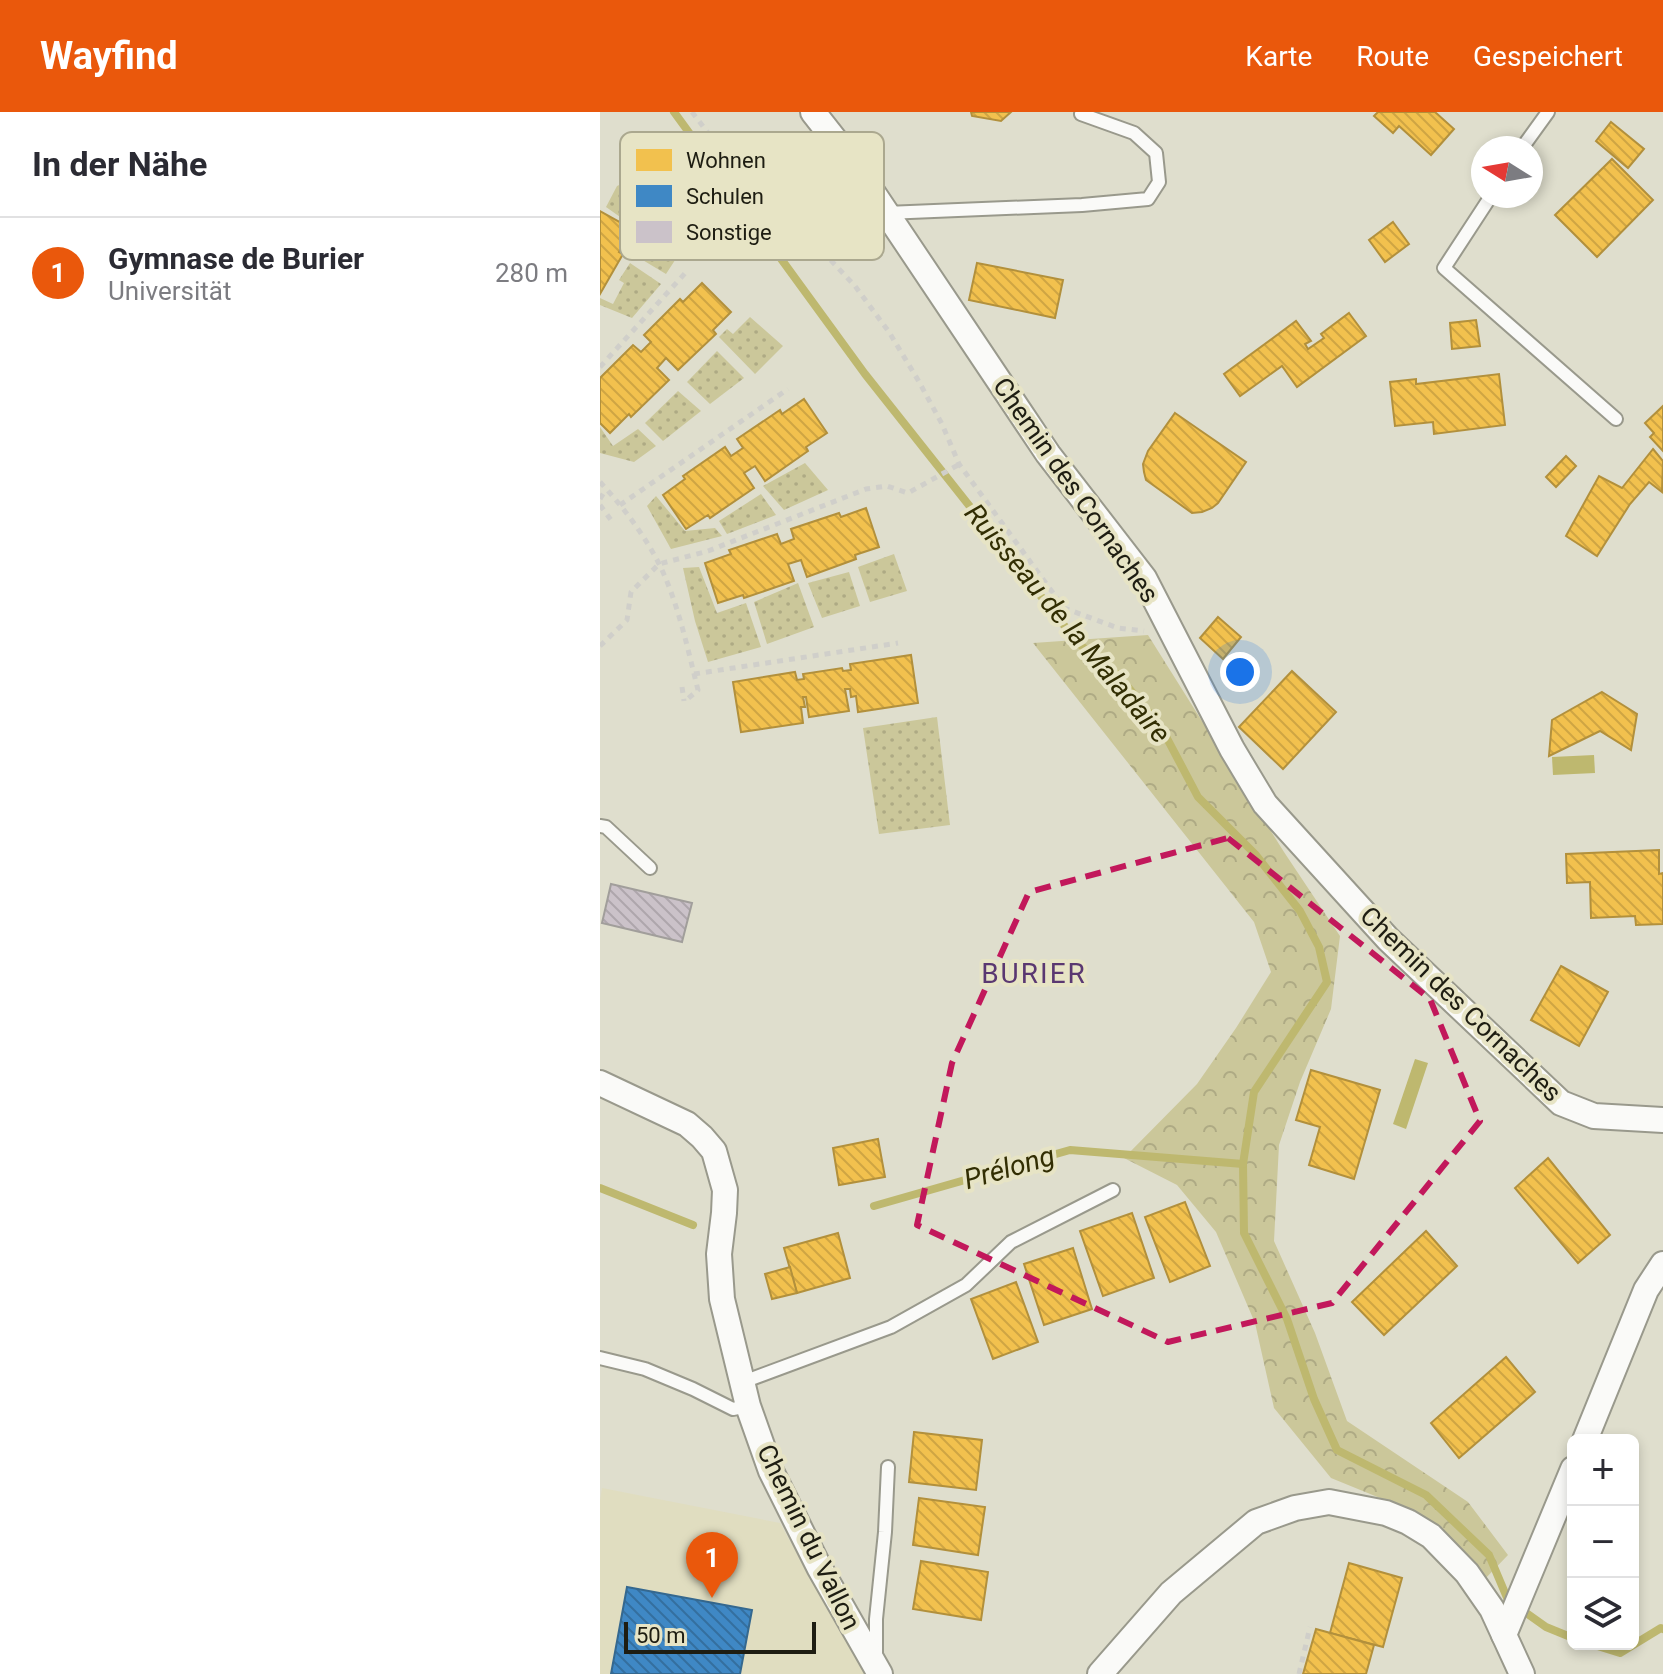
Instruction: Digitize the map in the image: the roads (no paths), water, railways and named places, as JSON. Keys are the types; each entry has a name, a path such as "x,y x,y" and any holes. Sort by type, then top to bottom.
{"street":[{"name":"Chemin des Cornaches","path":"813,112 829,132"},
{"name":"Chemin des Cornaches","path":"884,210 1048,454 1144,578 1232,749 1265,804 1388,939 1561,1103 1594,1116 1663,1120"},
{"name":"Chemin du Vallon","path":"600,1083 687,1124 714,1151 725,1190 719,1254 722,1299 748,1406 771,1471 819,1567 878,1672"},
{"path":"1587,1434 1646,1290 1663,1264"},
{"path":"1508,1626 1567,1484"},
{"path":"1100,1674 1171,1593 1256,1522 1295,1508 1329,1502 1386,1513 1431,1536 1467,1573 1508,1626 1522,1674"}],"lane":[{"path":"1531,136 1548,112"},
{"path":"886,213 1082,205 1148,199 1159,182 1156,153 1134,133 1081,114"},
{"path":"1483,208 1444,268 1616,419"},
{"path":"600,826 606,827 650,868"},
{"path":"743,1382 891,1327 966,1285 1011,1242 1113,1190"},
{"path":"600,1358 645,1369 733,1409 748,1406"},
{"path":"878,1672 876,1619 888,1467"}],"waterway":[{"name":"Ruisseau de la Maladaire","path":"674,112 689,132"},
{"name":"Ruisseau de la Maladaire","path":"782,260 865,374 1078,643 1118,675 1161,727 1198,797 1255,854 1300,911 1319,947 1327,982 1254,1092 1243,1164 1244,1233 1287,1319 1314,1399 1337,1450 1426,1495 1489,1555 1508,1600 1546,1627 1567,1636"},
{"name":"Prélong","path":"874,1206 1070,1150 1243,1164"},
{"name":"Prélong","path":"600,1188 693,1225"},
{"name":"Ruisseau de la Maladaire","path":"1639,1641 1663,1629"},
{"name":"Ruisseau de la Maladaire","path":"1610,1650 1620,1653 1625,1650"}],"place":[{"name":"Gymnase de Burier","path":"712,1598"}],"district":[{"name":"BURIER","path":"1034,973"}]}
